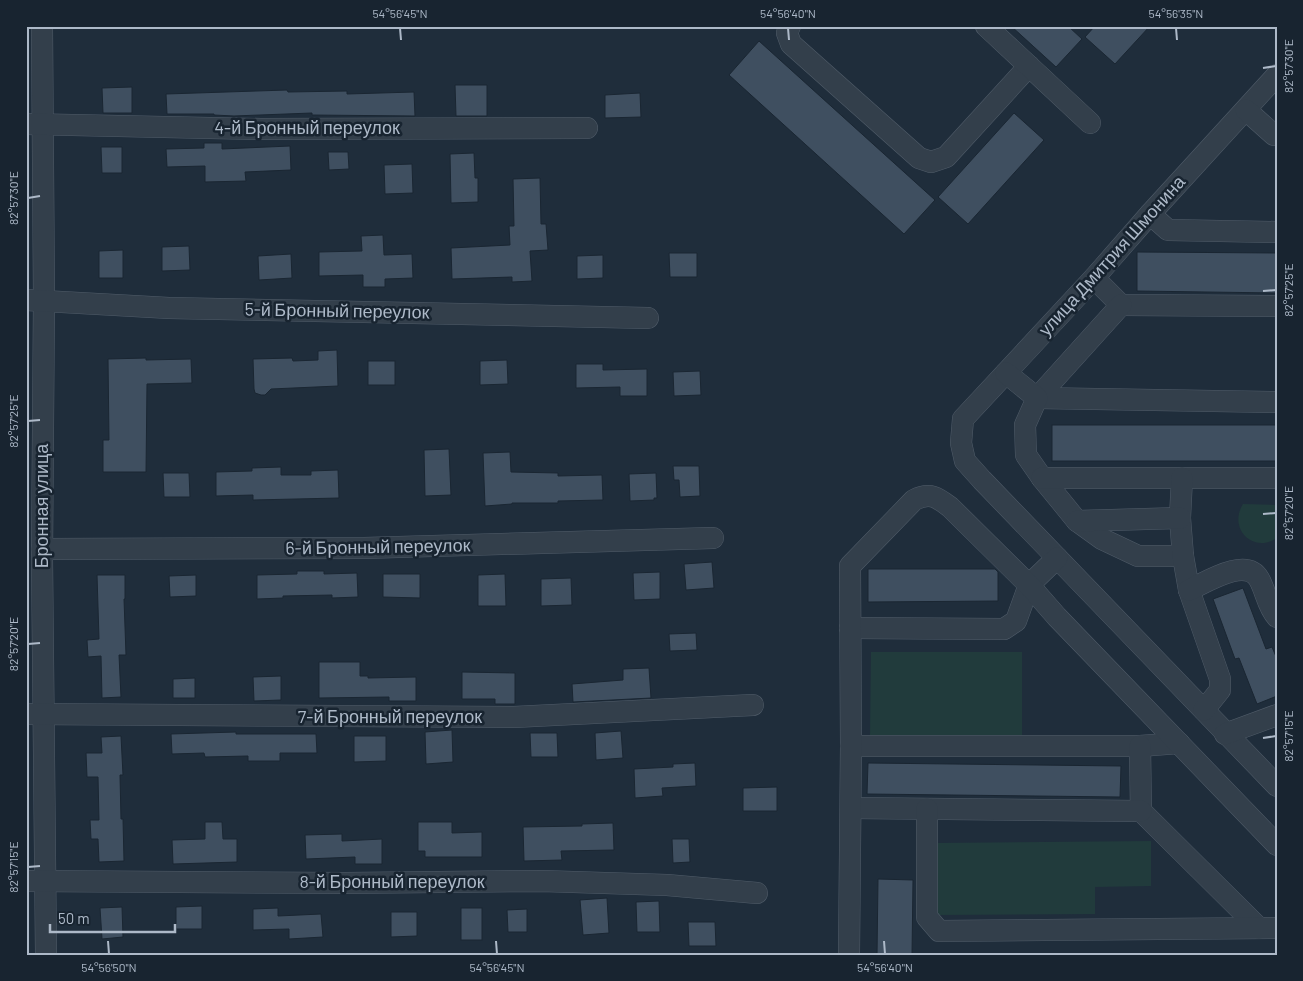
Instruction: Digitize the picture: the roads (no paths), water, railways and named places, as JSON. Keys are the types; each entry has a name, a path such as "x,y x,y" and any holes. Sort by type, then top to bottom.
{"street":[{"name":"Бронная улица","path":"42,26 35,123 34,429 37,554 35,714 36,881 46,955"},
{"path":"790,26 787,33 791,44 919,158 932,162 946,156 1029,66"},
{"path":"986,26 1090,123"},
{"name":"улица Дмитрия Шмонина","path":"1057,558 966,461 961,443 963,419 1094,278 1277,75"},
{"path":"1246,110 1274,135 1277,135"},
{"name":"4-й Бронный переулок","path":"35,123 261,129 587,128"},
{"path":"1150,214 1168,230 1277,232"},
{"path":"1094,278 1121,305 1277,306"},
{"name":"5-й Бронный переулок","path":"35,300 169,308 648,318"},
{"path":"1121,305 1037,398 1025,425 1026,455 1076,521 1102,539 1138,556 1183,556"},
{"path":"1006,373 1037,398 1277,402"},
{"path":"1042,478 1277,478"},
{"path":"1182,478 1180,518 1188,590 1220,679 1220,690 1204,710"},
{"path":"850,955 850,566 914,500 923,495 938,497 950,507 1029,585 1057,617 1277,845"},
{"path":"1076,521 1180,518"},
{"name":"6-й Бронный переулок","path":"37,554 364,548 713,538"},
{"path":"850,628 1004,629 1016,621 1029,585 1057,558 1277,786"},
{"path":"1188,590 1234,570 1247,569 1258,577 1272,612 1277,617"},
{"name":"7-й Бронный переулок","path":"35,714 514,717 753,706"},
{"path":"1225,734 1277,715"},
{"path":"851,746 1140,746 1179,743"},
{"path":"1140,746 1141,811"},
{"path":"850,808 1141,811 1268,928"},
{"path":"928,809 927,917 939,931 1268,928"},
{"name":"8-й Бронный переулок","path":"36,881 335,883 542,881 667,885 757,893"}]}
